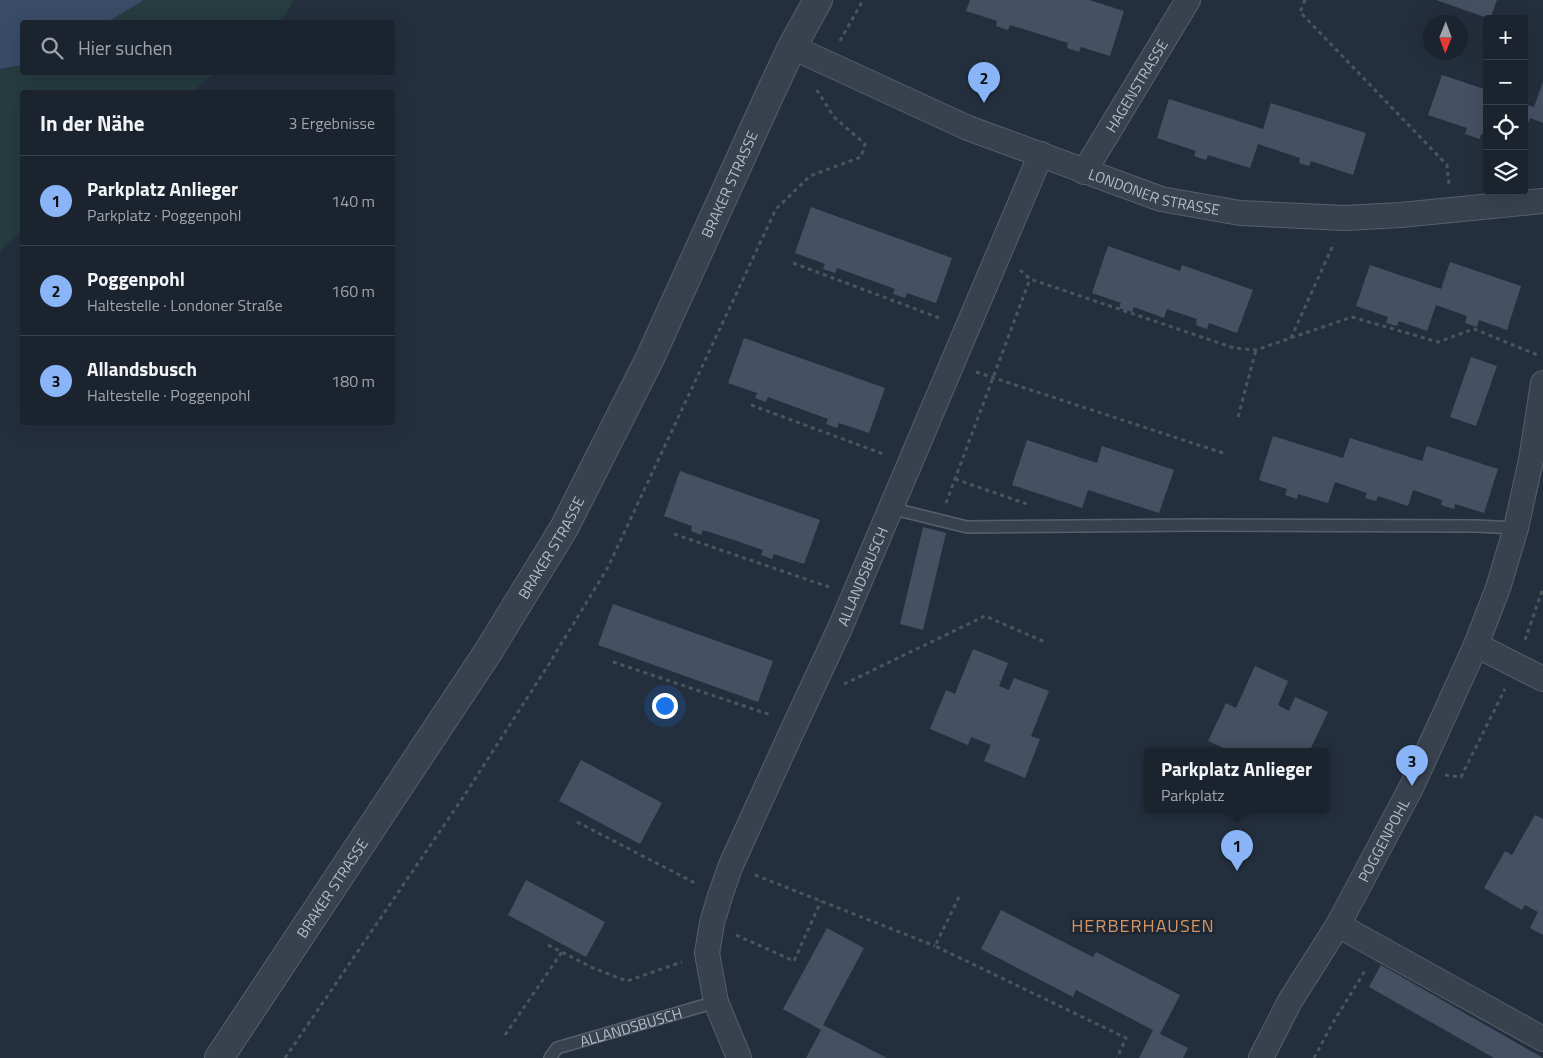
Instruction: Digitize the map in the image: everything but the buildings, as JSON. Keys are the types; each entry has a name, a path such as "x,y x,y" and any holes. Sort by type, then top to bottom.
{"street":[{"name":"BRAKER STRASSE","path":"219,1058 488,652 564,528 650,358 792,47 818,0"},
{"name":"HAGENSTRASSE","path":"1084,172 1188,0"},
{"name":"LONDONER STRASSE","path":"792,47 968,128 1162,199 1240,212 1345,218 1401,215 1452,208 1543,200"},
{"name":"ALLANDSBUSCH","path":"739,1058 716,1002 706,954 720,896 731,865 854,596 1041,154"},
{"name":"POGGENPOHL","path":"1261,1058 1290,1001 1338,925 1412,786 1476,645 1498,588 1516,528 1536,476 1543,383"},
{"path":"1476,645 1543,679"},
{"path":"1338,925 1543,1039"}],"lane":[{"path":"890,508 967,527 1206,525 1516,528"},
{"name":"ALLANDSBUSCH","path":"550,1058 557,1048 716,1002"}],"path":[{"path":"284,1058 464,796 549,664 608,567 776,209 810,176 861,157 865,144 834,118 816,89 827,64 863,0"},
{"path":"1305,0 1300,12 1447,165 1452,208"},
{"path":"1291,338 1345,218"},
{"path":"793,263 967,329"},
{"path":"1013,265 1030,279 1234,348 1256,350 1352,317 1438,342 1474,329 1543,357"},
{"path":"946,505 1030,279"},
{"path":"1238,417 1256,350"},
{"path":"952,364 1226,454"},
{"path":"751,405 910,464"},
{"path":"955,479 1035,507 1045,526"},
{"path":"674,534 854,596"},
{"path":"1442,775 1461,777 1516,666 1543,588"},
{"path":"814,685 831,691 985,616 1045,642"},
{"path":"613,662 796,723"},
{"path":"577,822 720,896"},
{"path":"731,865 935,946 1126,1038 1116,1058"},
{"path":"935,946 959,897"},
{"path":"712,923 794,961 821,901"},
{"path":"548,945 593,968 628,981 706,954"},
{"path":"1314,1058 1331,1026 1379,947"},
{"path":"505,1034 562,952"}],"green space":[{"path":"144,0 293,0 287,13 278,20 111,20"},
{"path":"20,65 20,75 212,75 194,90 20,90 20,233 0,251 0,69"}],"water":[{"path":"0,0 144,0 111,20 20,20 20,65 0,69"}],"place":[{"name":"Poggenpohl","path":"984,103"},
{"name":"Allandsbusch","path":"1412,786"},
{"name":"Parkplatz Anlieger","path":"1237,871"}],"district":[{"name":"HERBERHAUSEN","path":"1143,925"}]}
